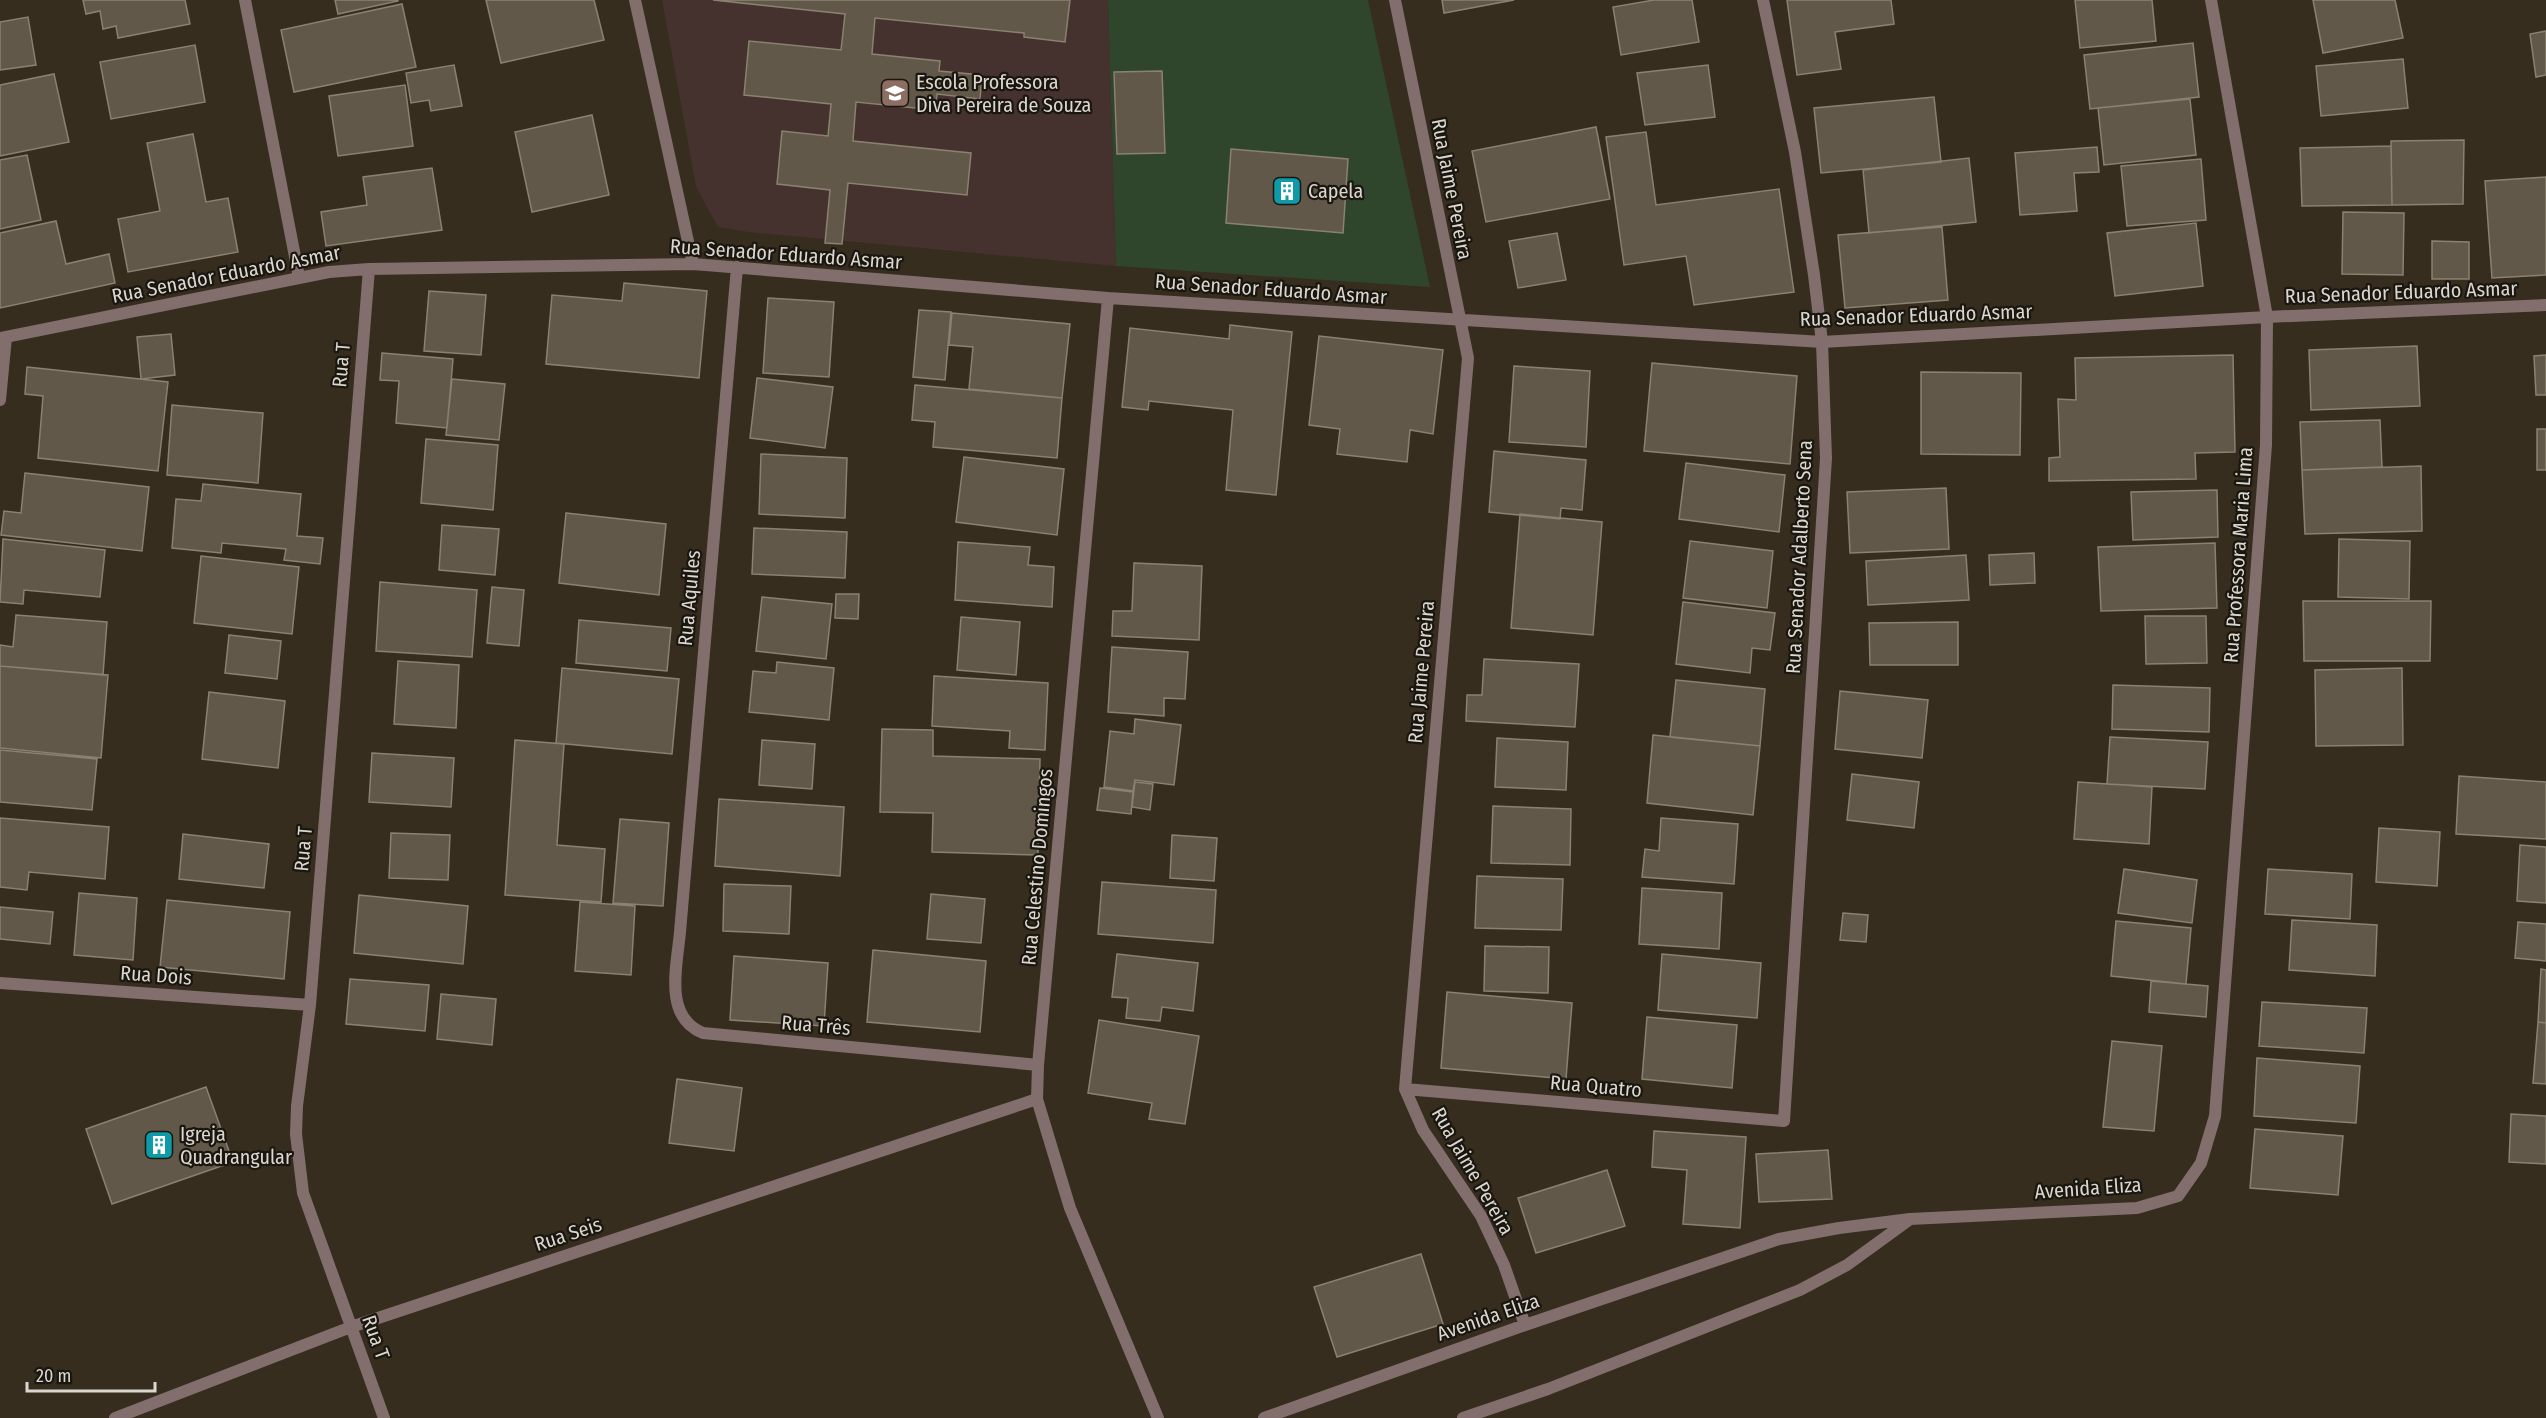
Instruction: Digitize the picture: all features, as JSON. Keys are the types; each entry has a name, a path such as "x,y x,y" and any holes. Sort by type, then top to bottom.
{"street":[{"path":"244,0 299,277"},
{"path":"635,0 693,264"},
{"name":"Rua Jaime Pereira","path":"1395,0 1458,320 1468,358 1405,1089 1423,1130 1481,1216 1504,1265 1525,1325"},
{"name":"Rua Senador Adalberto Sena","path":"1763,0 1796,152 1814,274 1822,342 1826,458 1784,1121"},
{"name":"Rua Professora Maria Lima","path":"2211,0 2267,317 2266,445 2215,1116"},
{"name":"Rua Senador Eduardo Asmar","path":"3,338 299,277 369,269 693,264 1108,298 1822,342 2267,317 2546,305"},
{"name":"Rua Aquiles","path":"680,932 737,267"},
{"name":"Rua T","path":"369,269 310,1005 297,1106 298,1161 303,1193 384,1418"},
{"name":"Rua Celestino Domingos","path":"1108,298 1038,1065 1037,1100 1070,1208 1158,1418"},
{"path":"0,400 3,338"},
{"name":"Rua Três","path":"680,932 676,984 678,1012 689,1027 703,1033 1038,1065"},
{"name":"Rua Dois","path":"0,983 310,1005"},
{"name":"Rua Quatro","path":"1405,1089 1784,1121"},
{"name":"Rua Seis","path":"115,1418 351,1327 1037,1100"},
{"name":"Avenida Eliza","path":"1264,1418 1525,1325 1779,1239 1839,1227 1910,1219 2138,1208 2178,1196 2201,1163 2215,1116"},
{"path":"1463,1418 1548,1389 1800,1290 1847,1265 1910,1219"}],"shaded area":[{"name":"Escola Professora Diva Pereira de Souza","path":"662,0 1108,0 1116,266 748,232 718,227 696,187"}],"green space":[{"path":"1108,0 1368,0 1430,287 1116,266"}],"building":[{"path":"83,0 185,0 190,24 118,38 116,26 103,29 100,11 86,14"},
{"path":"335,0 398,0 398,1 338,14"},
{"path":"486,0 594,0 604,40 501,63"},
{"path":"713,0 1070,0 1065,42 1024,37 1024,33 875,18 872,54 940,61 939,71 982,75 980,99 937,94 935,110 856,102 853,141 971,153 967,195 848,183 842,244 825,243 830,190 777,184 782,131 828,136 831,104 744,95 749,41 841,50 845,14"},
{"path":"1442,0 1514,0 1444,13"},
{"path":"1654,0 1692,0 1699,42 1621,55 1613,7"},
{"path":"1787,0 1891,0 1894,24 1835,32 1841,69 1797,75"},
{"path":"2075,0 2152,0 2156,41 2080,48"},
{"path":"2313,0 2395,0 2403,38 2323,53"},
{"path":"402,4 416,67 294,92 281,30"},
{"path":"28,17 36,65 0,70 0,22"},
{"path":"2546,31 2546,75 2536,77 2530,34"},
{"path":"2193,43 2199,97 2090,109 2084,55"},
{"path":"195,45 205,102 111,119 100,62"},
{"path":"2403,59 2408,108 2321,116 2316,66"},
{"path":"454,65 462,106 431,111 429,100 411,103 406,73"},
{"path":"1708,65 1715,117 1645,125 1637,73"},
{"path":"1162,71 1165,153 1117,154 1114,72"},
{"path":"54,74 69,142 0,156 0,85"},
{"path":"405,85 413,146 338,156 329,96"},
{"path":"1934,97 1941,162 1821,173 1814,108"},
{"path":"2190,99 2196,155 2104,165 2098,108"},
{"path":"592,115 609,195 532,212 515,132"},
{"path":"1596,127 1610,199 1486,222 1472,151"},
{"path":"1646,132 1656,205 1779,189 1794,292 1694,305 1686,256 1624,265 1606,137"},
{"path":"193,134 206,202 228,198 238,252 128,272 118,219 160,211 147,143"},
{"path":"2464,140 2463,204 2392,205 2391,141"},
{"path":"2391,146 2392,205 2302,206 2300,148"},
{"path":"2097,147 2099,172 2074,173 2077,211 2020,215 2015,153"},
{"name":"Capela","path":"1231,149 1348,159 1343,233 1226,223"},
{"path":"27,155 41,220 0,229 0,160"},
{"path":"1969,158 1976,222 1869,233 1863,170"},
{"path":"2201,159 2206,220 2127,226 2121,166"},
{"path":"432,168 442,230 326,246 321,212 367,205 363,177"},
{"path":"2546,177 2546,275 2492,278 2485,181"},
{"path":"2343,212 2404,213 2403,275 2342,274"},
{"path":"56,221 66,264 109,254 115,283 0,308 0,233"},
{"path":"2196,223 2203,286 2115,296 2107,233"},
{"path":"1942,227 1948,300 1845,308 1838,235"},
{"path":"1557,233 1566,280 1518,288 1509,241"},
{"path":"2432,241 2469,242 2469,279 2432,279"},
{"path":"624,283 707,291 699,378 546,364 552,295 622,301"},
{"path":"429,291 486,295 481,355 424,351"},
{"path":"768,298 834,302 829,377 763,373"},
{"path":"919,310 951,312 945,380 913,377"},
{"path":"952,313 1070,324 1062,398 969,389 973,347 949,345"},
{"path":"1230,325 1292,332 1276,495 1226,490 1233,410 1149,401 1148,410 1122,407 1130,328 1229,339"},
{"path":"171,334 175,375 141,379 137,337"},
{"path":"1319,336 1443,350 1433,434 1410,430 1407,462 1337,454 1340,429 1309,425"},
{"path":"2417,346 2420,406 2311,410 2309,350"},
{"path":"382,353 453,359 447,428 396,423 399,381 380,380"},
{"path":"2233,355 2235,452 2195,453 2196,479 2049,481 2049,458 2060,457 2058,399 2076,400 2075,358"},
{"path":"2546,355 2546,395 2536,395 2534,356"},
{"path":"1652,363 1797,376 1790,464 1644,451"},
{"path":"1514,366 1590,371 1586,447 1509,442"},
{"path":"27,367 168,382 158,471 38,458 43,396 25,394"},
{"path":"1921,372 2021,373 2020,455 1921,454"},
{"path":"757,378 833,387 825,448 750,438"},
{"path":"452,379 505,384 499,440 446,435"},
{"path":"915,385 1062,398 1057,458 933,447 935,422 912,420"},
{"path":"172,405 263,413 258,483 167,475"},
{"path":"2380,420 2382,467 2302,470 2300,422"},
{"path":"2537,429 2546,429 2546,470 2537,470"},
{"path":"426,439 498,445 493,510 421,503"},
{"path":"1494,451 1586,460 1582,510 1561,508 1560,519 1489,512"},
{"path":"761,454 847,458 845,518 759,514"},
{"path":"964,457 1064,469 1057,535 956,522"},
{"path":"1686,463 1785,475 1779,532 1679,519"},
{"path":"2421,466 2422,531 2305,534 2302,470"},
{"path":"25,473 149,487 142,551 1,535 4,511 21,513"},
{"path":"203,484 301,494 297,536 323,538 320,564 284,560 286,549 222,543 221,553 172,548 176,499 201,501"},
{"path":"1946,488 1949,549 1850,553 1847,492"},
{"path":"2217,490 2218,537 2133,540 2131,492"},
{"path":"566,513 666,524 659,595 559,583"},
{"path":"1520,514 1602,522 1593,635 1511,628"},
{"path":"442,525 499,529 495,575 439,570"},
{"path":"754,528 847,532 845,578 752,574"},
{"path":"3,539 105,550 100,597 24,590 23,604 0,602"},
{"path":"2339,539 2410,541 2409,599 2338,597"},
{"path":"1690,541 1773,551 1767,608 1683,598"},
{"path":"958,542 1030,547 1028,565 1054,567 1052,607 955,600"},
{"path":"2215,543 2217,608 2101,611 2098,547"},
{"path":"2034,553 2035,583 1990,585 1989,555"},
{"path":"1966,555 1969,600 1868,605 1866,561"},
{"path":"201,556 299,567 292,634 194,623"},
{"path":"1134,563 1202,566 1199,640 1112,636 1113,611 1132,611"},
{"path":"380,582 477,590 472,657 376,651"},
{"path":"492,587 524,590 519,646 487,643"},
{"path":"836,594 859,594 858,619 835,618"},
{"path":"762,597 832,604 826,659 756,651"},
{"path":"2303,601 2431,601 2430,661 2304,661"},
{"path":"1683,602 1775,613 1770,650 1752,648 1750,673 1676,664"},
{"path":"16,615 107,622 103,675 0,666 0,645 13,647"},
{"path":"2145,616 2206,616 2207,663 2146,664"},
{"path":"961,617 1020,622 1016,675 957,670"},
{"path":"579,620 671,628 667,671 576,663"},
{"path":"1958,622 1958,665 1870,665 1869,623"},
{"path":"229,635 281,641 277,679 225,673"},
{"path":"1112,647 1188,652 1185,699 1164,698 1164,716 1108,712"},
{"path":"1484,659 1579,664 1575,727 1466,721 1467,695 1482,695"},
{"path":"398,661 459,665 456,728 394,724"},
{"path":"777,662 834,668 829,720 749,712 753,671 776,673"},
{"path":"0,666 108,675 101,758 0,748"},
{"path":"562,668 679,679 672,754 556,743"},
{"path":"2402,668 2403,745 2316,746 2315,670"},
{"path":"934,676 1048,683 1045,750 1009,748 1010,731 932,726"},
{"path":"1676,680 1765,689 1760,746 1670,737"},
{"path":"2113,685 2210,688 2209,732 2112,729"},
{"path":"1840,691 1928,700 1922,758 1835,749"},
{"path":"209,692 285,701 278,768 202,759"},
{"path":"1135,719 1181,725 1174,785 1135,780 1133,791 1104,787 1110,731 1134,734"},
{"path":"882,729 933,730 933,756 1040,759 1038,855 932,852 933,813 880,812"},
{"path":"1653,735 1760,746 1753,815 1647,803"},
{"path":"2110,737 2208,742 2205,789 2107,784"},
{"path":"1497,738 1568,742 1566,790 1495,787"},
{"path":"515,740 564,744 557,845 605,849 601,902 505,895"},
{"path":"762,740 815,744 812,789 759,785"},
{"path":"0,750 97,759 92,810 0,802"},
{"path":"372,753 454,758 451,807 369,802"},
{"path":"1852,774 1919,782 1914,828 1847,820"},
{"path":"2459,776 2546,782 2546,839 2456,834"},
{"path":"1135,782 1153,784 1150,810 1132,807"},
{"path":"2078,782 2152,787 2149,844 2074,839"},
{"path":"1100,788 1133,792 1131,814 1097,810"},
{"path":"719,799 844,807 840,876 715,866"},
{"path":"1493,806 1571,809 1570,865 1491,863"},
{"path":"0,818 109,827 105,879 29,872 27,890 0,887"},
{"path":"1661,818 1738,824 1734,884 1642,877 1645,849 1659,851"},
{"path":"620,819 669,823 663,906 613,903"},
{"path":"2379,828 2440,832 2437,886 2376,882"},
{"path":"391,833 450,835 448,880 389,878"},
{"path":"183,834 269,844 264,888 179,879"},
{"path":"1172,835 1217,838 1214,881 1170,878"},
{"path":"2520,845 2546,847 2546,903 2517,901"},
{"path":"2124,869 2197,880 2192,923 2118,913"},
{"path":"2268,869 2352,874 2350,919 2265,914"},
{"path":"1477,876 1563,879 1561,930 1475,928"},
{"path":"1102,882 1216,890 1213,943 1098,934"},
{"path":"724,884 791,886 789,934 723,931"},
{"path":"1642,888 1722,893 1719,949 1639,944"},
{"path":"79,893 137,898 133,960 74,955"},
{"path":"931,894 985,899 981,943 927,939"},
{"path":"359,895 468,906 463,964 354,953"},
{"path":"167,900 290,912 284,979 160,967"},
{"path":"580,902 635,906 631,975 575,971"},
{"path":"0,907 53,912 50,944 0,939"},
{"path":"1843,913 1868,915 1866,942 1840,940"},
{"path":"2292,920 2377,925 2375,976 2289,970"},
{"path":"2116,921 2191,928 2186,984 2111,976"},
{"path":"2518,922 2546,924 2546,961 2515,958"},
{"path":"1485,946 1549,947 1548,993 1484,991"},
{"path":"873,950 986,961 980,1032 867,1022"},
{"path":"1117,954 1198,963 1193,1011 1162,1007 1160,1021 1126,1018 1128,998 1112,997"},
{"path":"1662,954 1761,963 1757,1018 1658,1010"},
{"path":"734,956 828,963 824,1026 730,1020"},
{"path":"2541,969 2546,970 2546,1023 2538,1022"},
{"path":"350,979 429,985 425,1031 346,1024"},
{"path":"2151,981 2208,986 2206,1017 2149,1012"},
{"path":"1447,992 1572,1003 1566,1079 1441,1068"},
{"path":"441,994 496,999 492,1045 437,1039"},
{"path":"2262,1002 2367,1008 2364,1053 2259,1046"},
{"path":"1647,1017 1737,1025 1732,1088 1642,1079"},
{"path":"1099,1020 1199,1036 1185,1124 1149,1119 1152,1103 1088,1093"},
{"path":"2538,1022 2546,1023 2546,1084 2533,1083"},
{"path":"2112,1041 2162,1046 2154,1131 2103,1127"},
{"path":"2257,1058 2360,1066 2356,1123 2254,1116"},
{"path":"677,1079 742,1088 734,1151 669,1143"},
{"name":"Igreja Quadrangular","path":"206,1087 233,1162 112,1204 86,1129"},
{"path":"2511,1114 2546,1116 2546,1164 2509,1162"},
{"path":"2255,1129 2343,1136 2338,1195 2250,1188"},
{"path":"1654,1131 1746,1137 1740,1228 1683,1224 1687,1170 1652,1167"},
{"path":"1828,1150 1832,1199 1759,1202 1756,1154"},
{"path":"1607,1170 1625,1226 1536,1253 1518,1198"},
{"path":"1421,1254 1443,1324 1337,1357 1314,1287"}],"place":[{"name":"Escola Professora Diva Pereira de Souza","path":"895,93"},
{"name":"Capela","path":"1287,191"},
{"name":"Igreja Quadrangular","path":"159,1145"}]}
